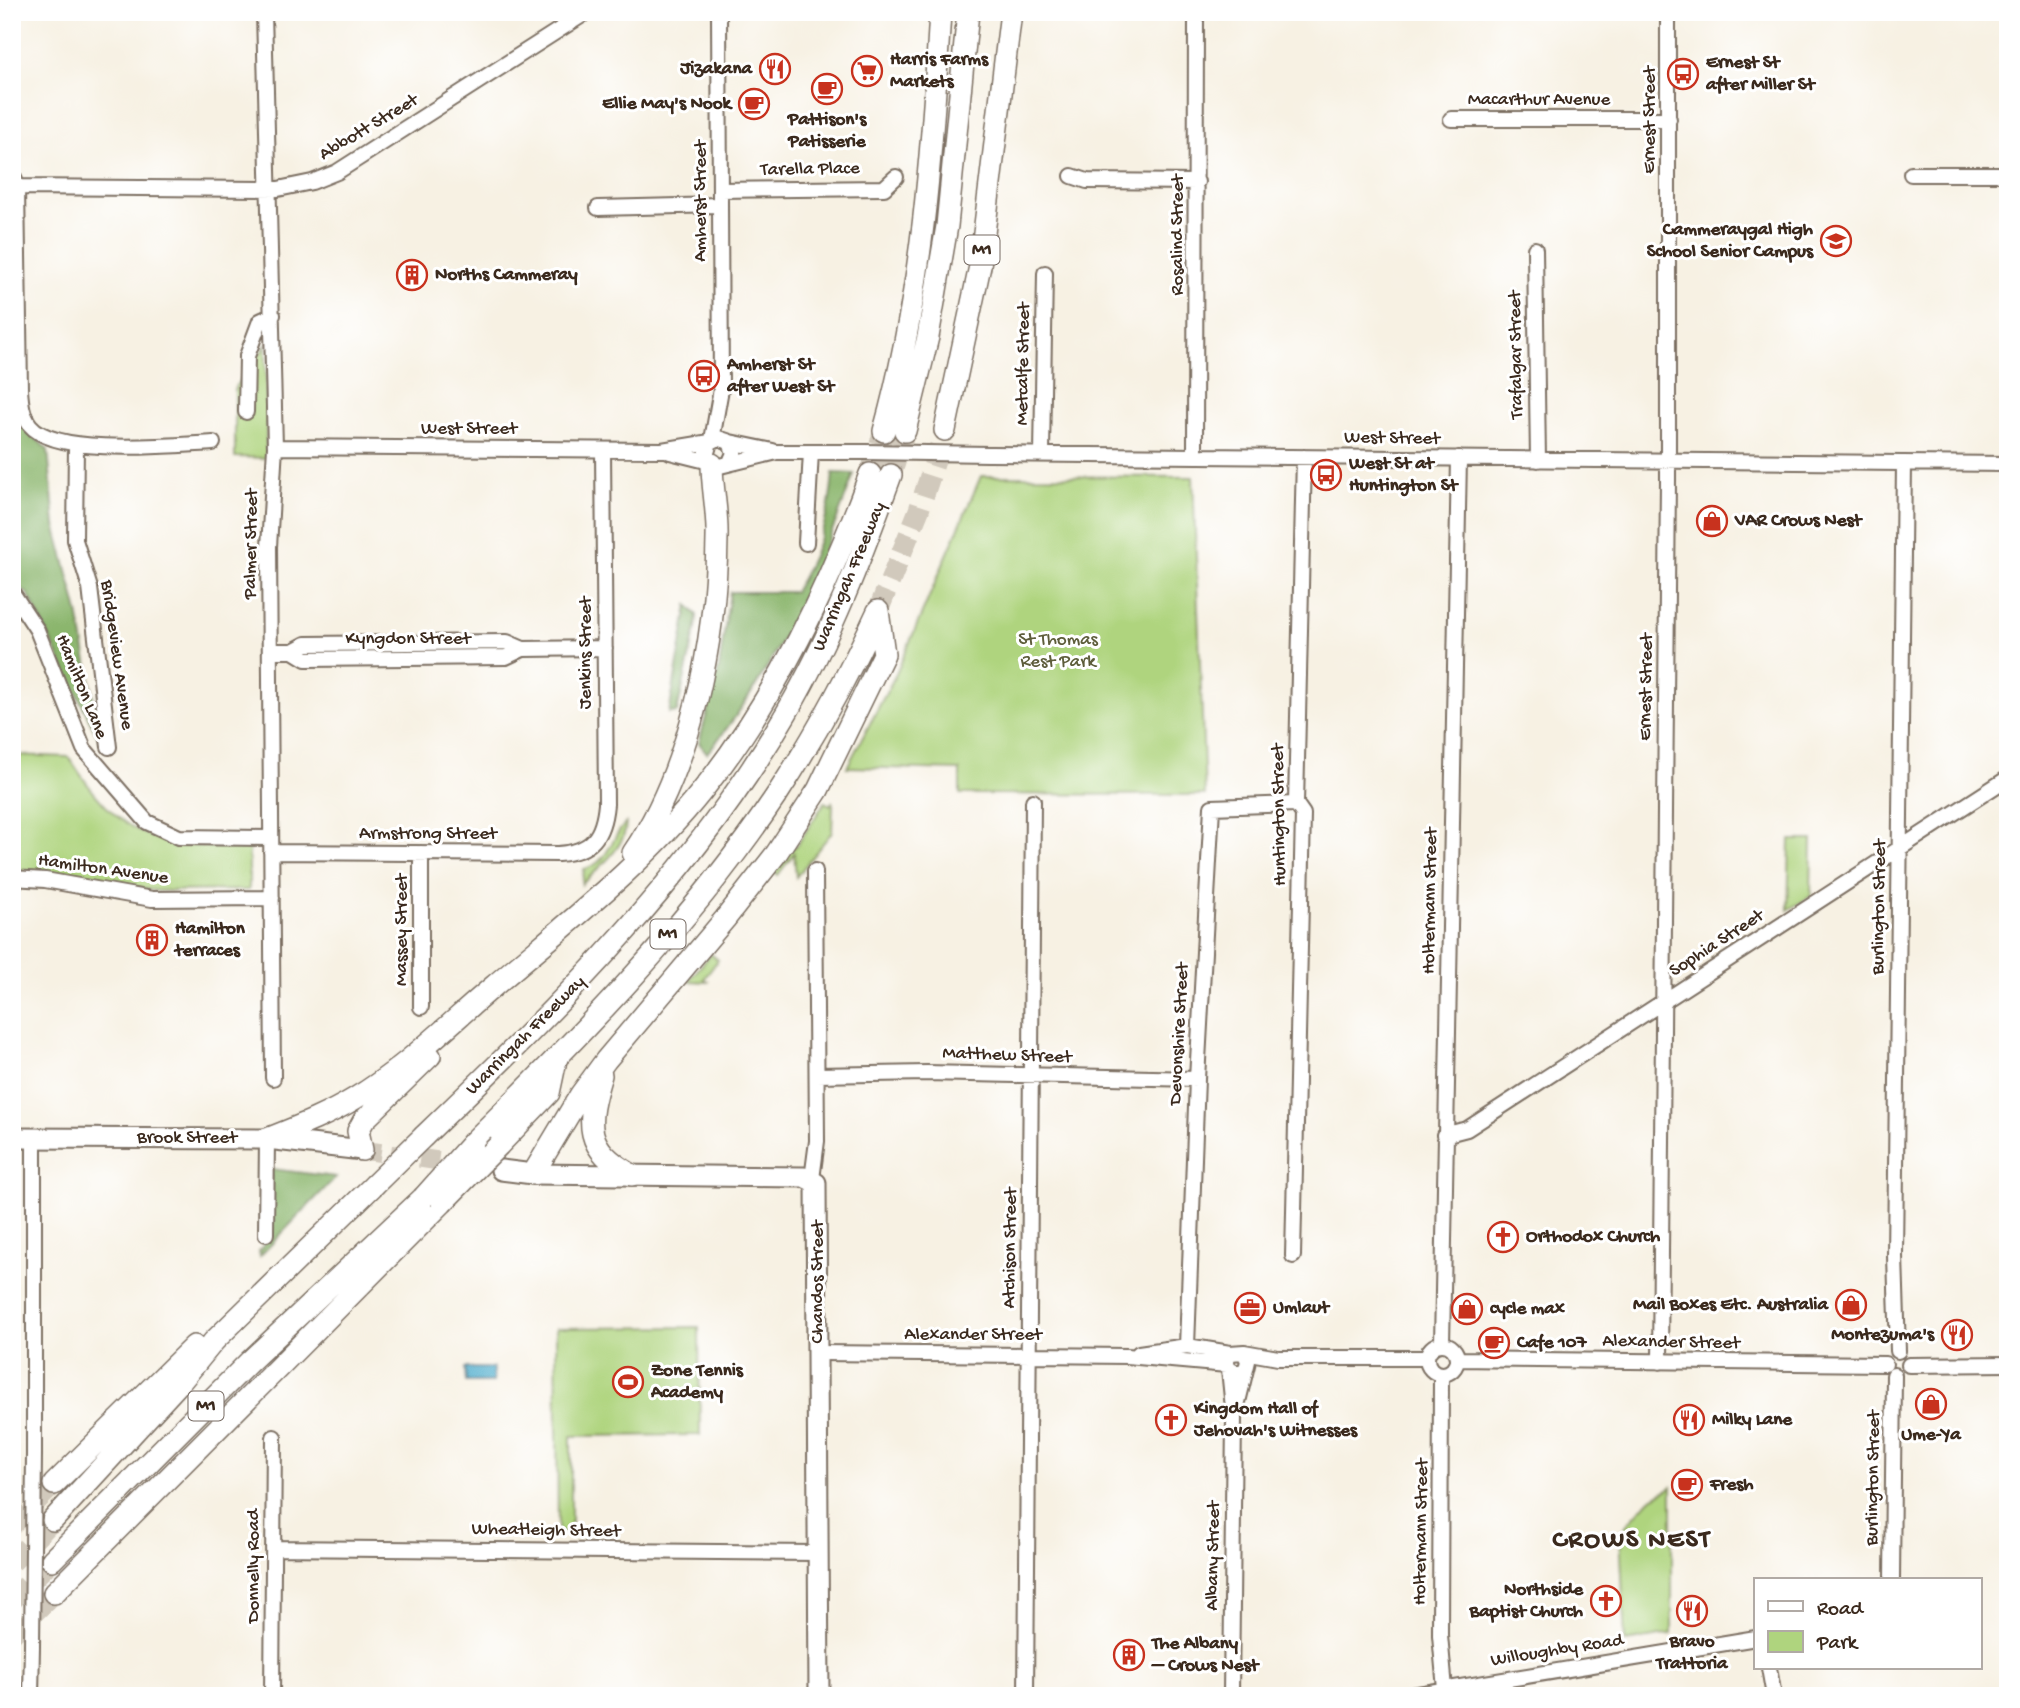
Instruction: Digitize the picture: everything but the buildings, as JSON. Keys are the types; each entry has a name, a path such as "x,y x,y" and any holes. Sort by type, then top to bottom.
{"highway":[{"name":"M1","path":"940,12 928,182 901,360 894,431 928,337 942,264 968,12"},
{"name":"M1","path":"945,430 980,266 1011,12"},
{"path":"604,890 635,851 646,830 674,770 691,719 706,654 713,595 718,540 717,462"},
{"path":"267,1139 311,1122 355,1099 464,1013 651,846 702,790 763,702 821,596 870,474"},
{"name":"Warringah Freeway","path":"53,1520 182,1380 214,1341 612,949 709,831 788,712 851,579 891,475"},
{"name":"Warringah Freeway","path":"52,1560 249,1362 432,1200 473,1142 556,1060 708,887 771,803 811,740 878,611 884,654 818,790 776,853 733,908 606,1060"},
{"path":"362,1150 358,1135 364,1120 459,1029 464,1013"},
{"path":"54,1593 432,1200 499,1145 549,1093 556,1060"},
{"path":"533,1174 581,1094 606,1060"},
{"path":"606,1060 593,1105 592,1135 603,1155 632,1175"},
{"path":"54,1484 194,1346 214,1341"}],"main road":[{"name":"Brook Street","path":"12,1138 267,1139 362,1150"},
{"path":"501,1170 533,1174 812,1179"},
{"name":"Chandos Street","path":"812,1179 816,1184 818,1197 820,1696"}],"street":[{"name":"Palmer Street","path":"264,12 275,447 269,514 273,1077"},
{"name":"Abbott Street","path":"17,187 296,186 337,172 587,12"},
{"name":"Amherst Street","path":"719,12 720,441"},
{"name":"Ernest Street","path":"1660,1362 1668,460 1668,12"},
{"name":"Rosalind Street","path":"1195,456 1196,13"},
{"name":"Macarthur Avenue","path":"1451,119 1669,119"},
{"path":"12,171 17,187 16,311 22,410 30,426 45,437 75,445 214,443"},
{"path":"1911,174 2008,174"},
{"path":"1073,176 1087,181 1197,182"},
{"name":"Tarella Place","path":"720,190 884,188 896,177"},
{"path":"597,208 720,205"},
{"name":"Trafalgar Street","path":"1535,249 1538,460"},
{"name":"Metcalfe Street","path":"1042,454 1045,273"},
{"path":"246,412 247,356 260,321 273,315"},
{"path":"720,441 734,453 717,462 706,450 720,441"},
{"name":"West Street","path":"275,447 662,450 720,441 777,452"},
{"name":"Bridgeview Avenue","path":"75,445 75,540 90,587 109,747"},
{"name":"Jenkins Street","path":"584,850 601,832 606,804 603,450"},
{"name":"West Street","path":"662,450 717,462 777,452 865,452 2008,464"},
{"path":"806,543 810,452"},
{"name":"Huntington Street","path":"1293,1256 1303,814 1296,804 1304,457"},
{"name":"Holtermann Street","path":"1442,1344 1459,458"},
{"name":"Burlington Street","path":"1898,1351 1895,1256 1904,463"},
{"name":"Hamilton Lane","path":"12,592 37,631 83,749 147,822 179,837 271,845"},
{"name":"Kyngdon Street","path":"270,651 293,651 306,643 507,642 523,649 605,648"},
{"name":"Sophia Street","path":"1444,1135 1467,1129 2008,778"},
{"name":"Atchison Street","path":"1026,1696 1033,801"},
{"name":"Devonshire Street","path":"1186,1346 1212,807 1296,804"},
{"name":"Armstrong Street","path":"271,845 421,853 558,854 584,850"},
{"name":"Massey Street","path":"421,853 421,1007"},
{"name":"Chandos Street","path":"812,1179 817,1141 815,871"},
{"name":"Hamilton Avenue","path":"12,878 45,880 152,899 272,898"},
{"name":"Matthew Street","path":"817,1075 926,1073 1197,1079"},
{"path":"31,1696 34,1138"},
{"path":"266,1234 267,1139"},
{"path":"1442,1344 1452,1348 1457,1359 1452,1370 1441,1374 1431,1369 1427,1359 1432,1348 1442,1344"},
{"name":"Alexander Street","path":"1127,1356 1186,1346 1237,1363"},
{"path":"1898,1351 1907,1357 1909,1365 1902,1374 1890,1370 1890,1353 1898,1351"},
{"name":"Alexander Street","path":"818,1353 1127,1356 1237,1363 1278,1358 1427,1359"},
{"name":"Alexander Street","path":"1457,1359 1660,1362 1890,1370"},
{"name":"Albany Street","path":"1231,1696 1237,1363"},
{"path":"1909,1365 2008,1364"},
{"name":"Burlington Street","path":"1890,1370 1892,1578"},
{"name":"Holtermann Street","path":"1441,1374 1440,1635 1445,1689"},
{"name":"Donnelly Road","path":"272,1696 274,1437"},
{"name":"Wheatleigh Street","path":"273,1548 818,1553"},
{"name":"Willoughby Road","path":"1406,1696 1754,1639"},
{"path":"1769,1670 1774,1696"}],"green space":[{"path":"266,345 266,458 235,457 235,387"},
{"path":"12,421 17,421 48,450 55,525 78,612 102,745 28,594 12,582"},
{"path":"833,473 854,474 810,584 753,690 707,753 699,743 719,668 730,592 794,592 821,535"},
{"name":"St Thomas Rest Park","path":"981,476 1193,477 1205,795 960,794 960,770 847,767 896,674"},
{"path":"688,605 697,615 696,628 677,712 669,713"},
{"path":"12,755 69,757 105,805 142,833 188,845 249,847 249,890 158,891 12,869"},
{"path":"825,802 830,805 832,802 833,805 832,832 796,877 794,853 778,875 772,871 789,850 797,845"},
{"path":"626,823 617,849 582,884 584,869 599,862"},
{"path":"1790,840 1812,840 1811,896 1788,910"},
{"path":"711,954 718,960 704,979 709,982 688,981"},
{"path":"271,1169 336,1177 260,1256 259,1251 270,1236"},
{"name":"Zone Tennis Academy","path":"699,1327 700,1435 571,1436 571,1532 558,1532 556,1328"},
{"path":"1672,1487 1672,1634 1625,1642 1620,1532 1650,1499"}],"water":[{"path":"465,1368 493,1368 493,1382 466,1382"}],"tunnel":[{"path":"878,611 919,510 945,430"},
{"path":"870,474 884,431"},
{"path":"891,475 905,431"},
{"path":"362,1150 468,1165"},
{"path":"12,1525 54,1484"},
{"path":"12,1562 53,1520"},
{"path":"12,1600 52,1560"},
{"path":"12,1634 54,1593"}],"place":[{"name":"Jizakana","path":"775,69"},
{"name":"Harris Farms Markets","path":"867,71"},
{"name":"Ernest St after Miller St","path":"1683,74"},
{"name":"Pattison's Patisserie","path":"827,89"},
{"name":"Ellie May's Nook","path":"754,104"},
{"name":"Cammeraygal High School Senior Campus","path":"1836,241"},
{"name":"Norths Cammeray","path":"412,275"},
{"name":"Amherst St after West St","path":"704,376"},
{"name":"West St at Huntington St","path":"1326,475"},
{"name":"VAR Crows Nest","path":"1712,521"},
{"name":"Hamilton terraces","path":"152,940"},
{"name":"Orthodox Church","path":"1503,1237"},
{"name":"Mail Boxes Etc. Australia","path":"1851,1305"},
{"name":"Umlaut","path":"1250,1308"},
{"name":"cycle max","path":"1467,1309"},
{"name":"Montezuma's","path":"1957,1335"},
{"name":"Cafe 107","path":"1494,1343"},
{"name":"Zone Tennis Academy","path":"628,1382"},
{"name":"Ume-Ya","path":"1931,1404"},
{"name":"Kingdom Hall of Jehovah's Witnesses","path":"1171,1420"},
{"name":"Milky Lane","path":"1689,1420"},
{"name":"Fresh","path":"1687,1485"},
{"name":"Northside Baptist Church","path":"1606,1601"},
{"name":"Bravo Trattoria","path":"1692,1611"},
{"name":"The Albany – Crows Nest","path":"1129,1655"}],"district":[{"name":"CROWS NEST","path":"1632,1541"}]}
